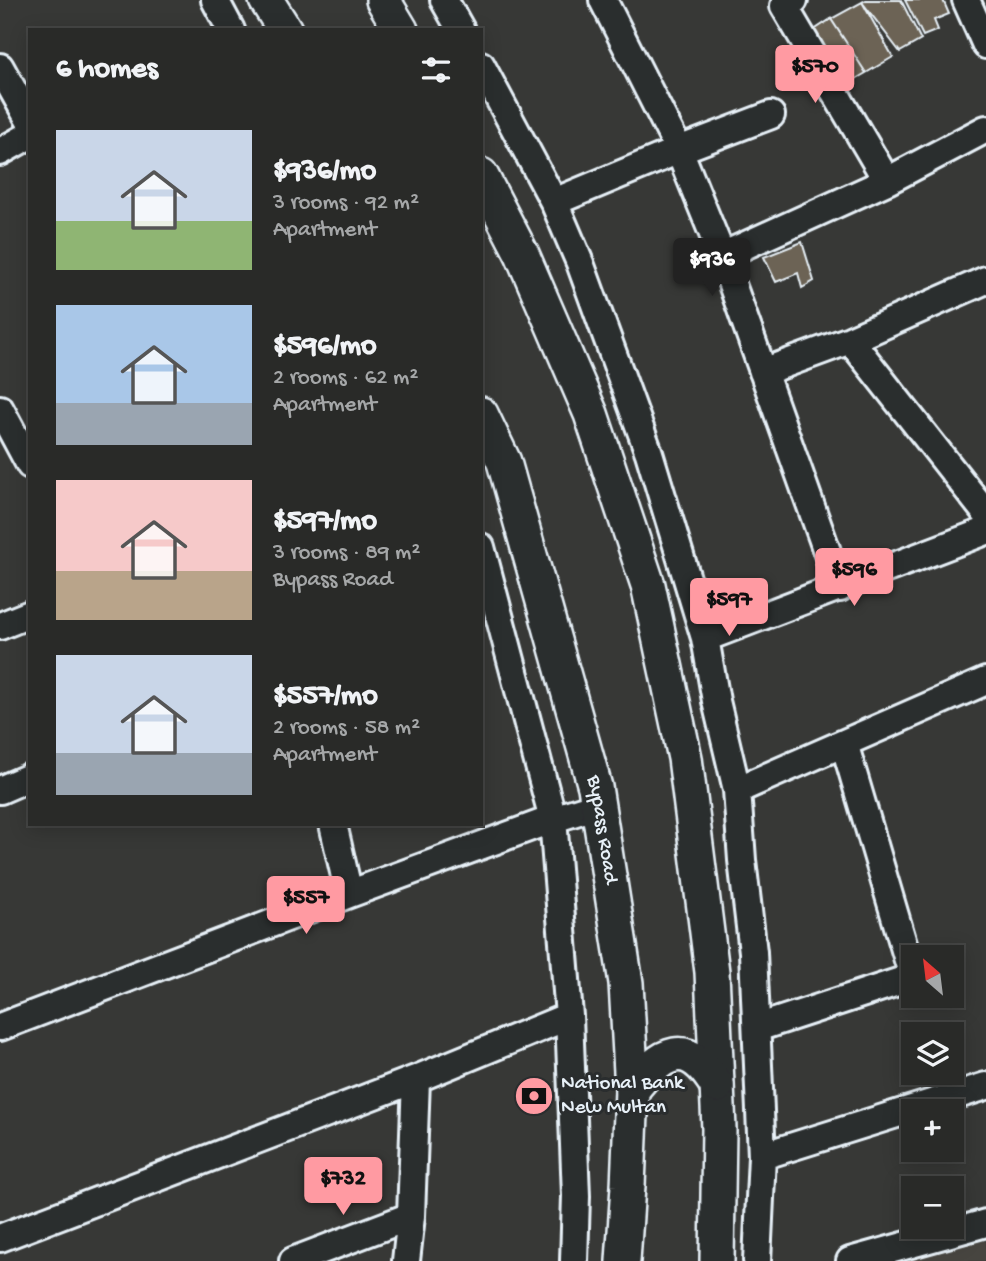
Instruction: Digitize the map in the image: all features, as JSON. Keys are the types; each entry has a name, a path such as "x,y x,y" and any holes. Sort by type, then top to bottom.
{"main road":[{"path":"266,0 284,28"},
{"path":"383,0 400,28"},
{"path":"483,179 522,254 591,414 648,585 685,758 712,972 719,1129 717,1261"},
{"name":"Bypass Road","path":"483,418 504,462 598,805 626,983 632,1090 622,1261"},
{"path":"627,1010 654,1034 676,1040 697,1032 713,1008"},
{"path":"632,1090 643,1075 660,1060 679,1054 696,1060 717,1086"}],"street":[{"path":"215,0 230,28"},
{"path":"444,0 460,28"},
{"path":"603,0 679,150 722,256 840,588"},
{"path":"794,0 784,6 887,181"},
{"path":"967,0 986,45"},
{"path":"0,67 28,117"},
{"path":"483,69 554,202 580,263 649,453 705,638 716,701 737,790 753,952 762,1156 757,1261"},
{"path":"554,202 771,115"},
{"path":"722,256 887,181 986,129"},
{"path":"0,152 28,136"},
{"path":"763,372 850,340 986,280"},
{"path":"850,340 986,513"},
{"path":"0,409 28,461"},
{"path":"705,638 986,531"},
{"path":"483,555 553,819 569,1016 576,1196 574,1261"},
{"path":"0,625 28,615"},
{"path":"737,790 986,681"},
{"path":"757,1028 913,977 844,743"},
{"path":"0,789 28,779"},
{"path":"0,1027 349,894 598,805"},
{"path":"333,826 349,894"},
{"path":"0,1238 416,1079 569,1016"},
{"path":"407,1261 416,1079"},
{"path":"762,1156 986,1086"},
{"path":"293,1261 411,1216"},
{"path":"850,1261 986,1223"}],"shaded area":[{"path":"986,1241 986,1261 889,1261 945,1244"}],"building":[{"path":"901,0 921,40 900,52 862,2"},
{"path":"905,0 943,0 949,14 934,20 938,30 923,36"},
{"path":"862,2 893,57 866,73 831,19"},
{"path":"831,19 866,73 840,88 808,34"},
{"path":"802,242 814,281 802,288 798,273 776,282 764,257"}],"place":[{"name":"National Bank New Multan","path":"534,1096"}]}
